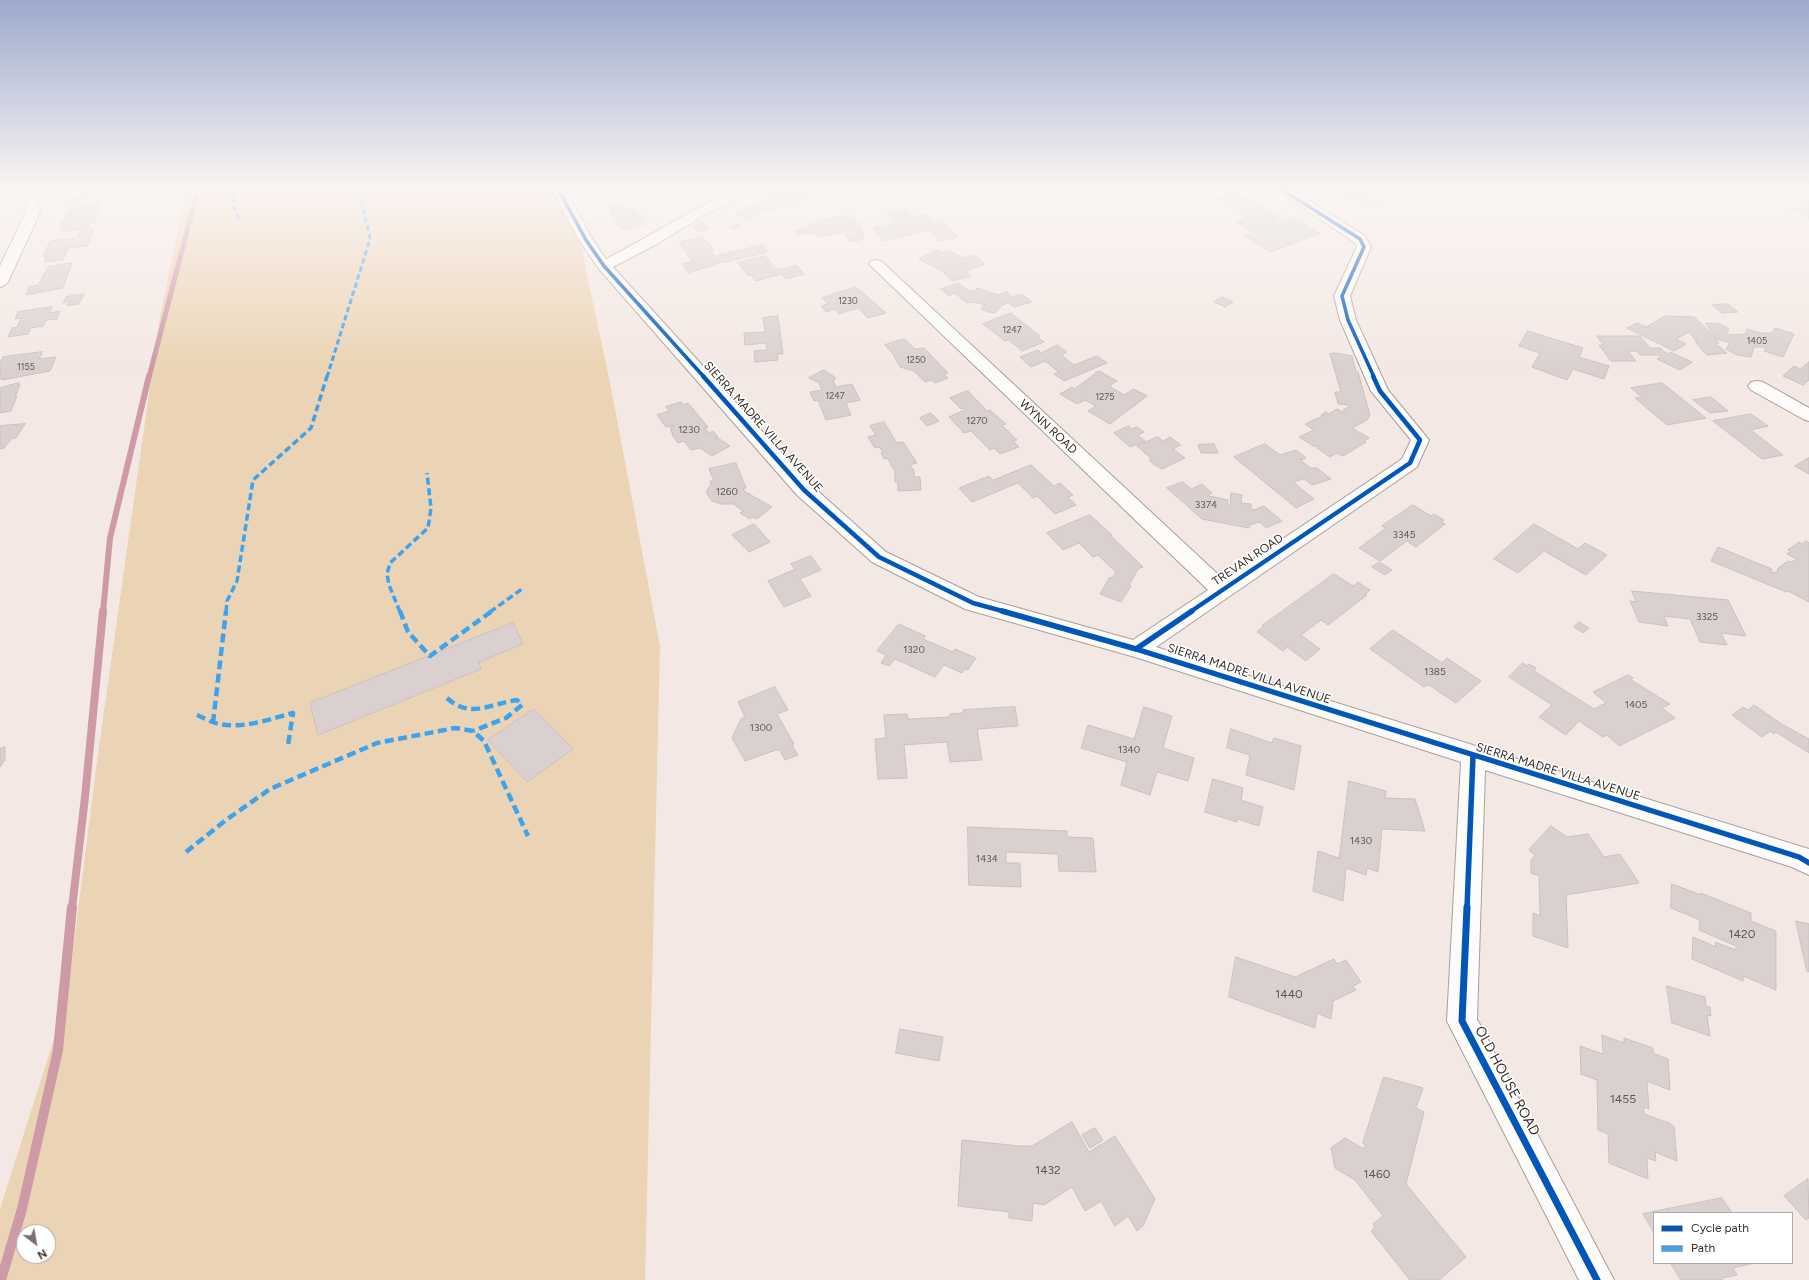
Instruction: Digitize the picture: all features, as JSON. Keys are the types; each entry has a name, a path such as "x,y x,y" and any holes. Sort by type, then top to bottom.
{"street":[{"path":"0,282 16,249"},
{"name":"SIERRA MADRE VILLA AVENUE","path":"592,249 604,266 804,490 879,557 973,603 1136,649 1473,756 1799,857 1809,863"},
{"path":"604,266 637,249"},
{"name":"TREVAN ROAD","path":"1136,649 1410,463 1420,440 1380,391 1348,320 1342,296 1363,249"},
{"name":"WYNN ROAD","path":"876,264 1221,590"},
{"path":"1757,386 1809,415"},
{"name":"OLD HOUSE ROAD","path":"1473,756 1462,1021 1597,1280"}],"shaded area":[{"path":"174,249 582,249 610,383 660,646 645,1280 0,1280 0,1209 67,998 97,761 160,316"}],"building":[{"path":"47,249 68,249 63,260 44,262 47,256 43,257"},
{"path":"684,249 713,249 714,250 711,251 720,263 688,273 682,264 692,261"},
{"path":"747,249 766,249 768,252 722,263 717,256"},
{"path":"1266,249 1279,249 1271,252"},
{"path":"936,250 942,253 947,250 964,258 974,255 985,264 965,271 971,276 952,281 944,273 946,273 919,259"},
{"path":"765,256 778,270 796,265 804,274 786,279 781,274 756,281 751,275 748,276 738,263"},
{"path":"72,263 63,288 26,295 29,287 38,285 48,267"},
{"path":"959,283 967,290 975,291 977,288 998,295 1007,292 1012,297 1022,294 1032,302 1014,307 1009,303 1002,305 995,313 989,312 981,309 985,305 974,302 967,303 955,293 949,296 941,289"},
{"path":"856,287 886,313 868,318 858,308 839,314 834,309 826,312 821,306 828,304 822,298"},
{"path":"84,294 79,304 67,306 69,302 63,303 66,297"},
{"path":"1222,297 1233,302 1225,307 1214,302"},
{"path":"1728,304 1738,312 1722,313 1712,305"},
{"path":"52,307 49,313 60,311 57,319 46,320 43,326 31,328 28,334 8,337 12,328 17,327 21,318 15,319 18,312"},
{"path":"1011,313 1040,336 1037,337 1044,342 1022,351 1009,340 1005,341 983,324"},
{"path":"778,316 783,354 777,354 778,360 755,362 754,351 767,350 766,343 745,345 744,333 765,332 763,318"},
{"path":"1665,316 1694,317 1719,343 1715,343 1727,353 1707,355 1695,342 1697,342 1689,332 1676,339 1686,344 1674,351 1627,328 1637,323 1646,327"},
{"path":"1706,323 1720,324 1729,329 1726,333 1731,335 1745,334 1747,329 1760,333 1772,333 1775,328 1794,334 1783,357 1764,351 1766,347 1754,347 1751,357 1737,355 1726,349 1730,343 1717,339"},
{"path":"1528,331 1583,348 1579,357 1609,366 1604,379 1573,369 1567,380 1532,367 1540,353 1519,346"},
{"path":"1597,336 1640,336 1650,348 1660,348 1667,354 1670,352 1692,362 1680,370 1657,359 1661,357 1659,355 1640,355 1637,351 1628,351 1636,361 1611,361 1599,345 1603,345"},
{"path":"904,339 915,349 924,348 948,373 944,374 948,378 935,383 932,380 925,382 914,371 900,367 893,354 885,345"},
{"path":"1057,345 1067,352 1061,355 1074,365 1097,356 1107,363 1064,381 1054,374 1059,372 1045,361 1031,367 1020,357 1038,350 1041,353"},
{"path":"42,352 39,359 56,357 50,371 2,380 3,378 0,379 0,363 3,357"},
{"path":"1336,353 1352,356 1370,415 1367,420 1352,428 1369,438 1364,441 1366,442 1343,456 1337,453 1330,457 1317,448 1320,446 1319,445 1315,447 1299,437 1314,430 1305,424 1323,416 1321,415 1326,412 1329,414 1337,409 1346,414 1343,410 1349,407 1348,405 1338,404 1335,392 1341,392 1330,354"},
{"path":"1809,362 1809,380 1803,385 1783,376 1794,366 1800,369"},
{"path":"824,370 836,378 833,380 836,387 852,384 860,400 846,403 851,415 826,420 818,400 814,401 810,392 822,390 819,383 809,378"},
{"path":"1099,371 1117,381 1109,386 1124,395 1134,389 1147,396 1110,424 1088,411 1096,406 1085,400 1077,404 1060,394 1072,387 1074,389"},
{"path":"19,383 18,385 20,385 15,397 17,396 11,411 0,413 0,388"},
{"path":"1662,383 1706,418 1667,425 1635,398 1642,397 1631,388"},
{"path":"968,391 987,411 990,410 1006,424 1002,425 1017,440 1013,441 1019,447 1000,454 994,448 990,450 971,431 964,433 949,417 962,411 966,411 963,408 961,409 950,398"},
{"path":"1711,397 1728,411 1710,413 1693,400"},
{"path":"681,402 684,405 688,403 708,427 705,428 709,433 713,431 718,437 714,438 715,439 718,438 730,446 712,456 700,448 691,450 684,441 678,443 673,436 670,427 675,426 673,425 666,427 657,415 669,411 666,407"},
{"path":"931,413 939,421 927,426 920,418"},
{"path":"1751,414 1768,426 1751,430 1783,455 1762,459 1713,421"},
{"path":"884,422 897,443 903,442 917,463 910,465 914,471 914,477 920,477 921,490 898,491 898,482 895,482 895,471 887,458 884,459 881,453 883,452 879,447 875,448 868,437 876,435 870,426"},
{"path":"25,424 16,438 12,438 4,448 0,449 0,426"},
{"path":"1129,426 1132,429 1137,427 1144,432 1138,435 1145,441 1130,447 1114,433"},
{"path":"1158,437 1163,441 1170,437 1181,445 1173,449 1185,458 1162,469 1153,464 1149,460 1152,459 1137,446"},
{"path":"1214,444 1218,453 1201,453 1198,445"},
{"path":"1265,444 1280,455 1296,450 1306,458 1300,460 1311,468 1317,468 1331,479 1312,485 1304,479 1293,482 1314,499 1296,508 1234,457"},
{"path":"1809,458 1809,474 1795,466"},
{"path":"736,463 746,488 744,488 744,491 772,507 757,519 753,517 750,519 740,513 743,511 733,504 721,504 712,501 707,494 707,490 711,485 710,481 714,481 709,469"},
{"path":"1031,465 1054,486 1060,483 1073,495 1068,497 1076,505 1055,514 1037,496 1033,498 1018,483 972,502 959,488 989,476 993,480"},
{"path":"1183,482 1191,489 1202,484 1212,493 1208,495 1209,496 1228,500 1227,505 1230,506 1231,493 1242,495 1241,503 1251,504 1251,508 1254,510 1264,506 1282,521 1266,528 1259,522 1250,525 1249,528 1202,519 1167,488"},
{"path":"1413,505 1431,516 1434,514 1444,520 1441,522 1445,524 1416,547 1407,541 1380,561 1359,548 1386,528 1382,526"},
{"path":"1090,515 1143,567 1138,569 1129,585 1131,586 1121,602 1100,594 1110,577 1112,578 1116,572 1098,555 1093,557 1079,543 1063,550 1047,533"},
{"path":"754,524 770,542 749,552 732,535"},
{"path":"1534,524 1578,549 1585,543 1607,555 1586,575 1544,551 1518,573 1494,559"},
{"path":"1806,541 1809,543 1809,602 1788,591 1786,592 1711,561 1718,547 1772,569 1771,572 1774,573 1788,561 1792,562 1797,559 1787,554 1791,551 1788,550 1799,542 1802,544"},
{"path":"811,556 821,570 800,579 811,596 784,607 768,581 795,569 791,564"},
{"path":"1379,562 1392,570 1385,575 1372,567"},
{"path":"1334,574 1353,586 1358,582 1370,590 1365,594 1367,595 1328,625 1321,620 1301,635 1320,649 1306,661 1287,647 1283,651 1257,632 1263,627 1262,626"},
{"path":"1632,591 1728,600 1746,636 1721,633 1727,645 1700,642 1690,619 1664,616 1668,626 1639,622 1630,601 1636,602"},
{"path":"1579,622 1589,628 1583,633 1574,627"},
{"path":"513,623 523,644 479,662 481,669 318,735 310,703"},
{"path":"899,624 925,636 923,639 953,652 955,649 976,658 968,670 965,669 962,673 944,665 935,677 895,659 889,666 881,663 886,655 877,651"},
{"path":"1393,630 1442,663 1447,658 1481,681 1456,703 1429,685 1424,687 1370,649"},
{"path":"1523,663 1527,666 1529,664 1536,668 1534,671 1594,709 1606,703 1593,692 1628,675 1633,678 1631,680 1670,704 1662,708 1675,718 1619,746 1607,735 1603,737 1579,721 1566,735 1539,717 1552,705 1509,677"},
{"path":"775,687 788,710 777,714 794,744 792,745 798,755 785,760 780,750 776,750 745,761 732,738 741,719 745,717 738,702"},
{"path":"1754,705 1783,725 1809,739 1809,753 1776,732 1774,734 1770,731 1762,737 1732,715 1743,707 1748,710"},
{"path":"1015,707 1018,726 977,729 982,760 950,762 947,742 904,745 907,778 878,779 875,739 886,738 884,715 907,714 908,719 950,717 950,714 964,713 963,710"},
{"path":"1144,707 1172,716 1163,748 1194,758 1188,781 1157,772 1150,795 1121,785 1127,762 1081,748 1088,725 1134,739"},
{"path":"534,709 573,749 527,782 488,740"},
{"path":"1231,729 1272,743 1274,738 1301,746 1294,790 1246,775 1250,755 1227,748"},
{"path":"5,747 5,760 0,767 0,749"},
{"path":"1213,779 1243,788 1241,800 1263,807 1259,826 1237,819 1237,822 1205,812"},
{"path":"1349,781 1386,791 1385,798 1415,799 1425,831 1382,829 1378,872 1367,868 1366,875 1346,868 1343,901 1313,891 1318,851 1339,858"},
{"path":"1551,826 1567,837 1588,834 1604,857 1620,854 1639,883 1566,895 1568,948 1533,936 1533,913 1540,916 1539,876 1531,873 1531,860 1535,855 1529,850"},
{"path":"968,827 1067,831 1067,837 1093,838 1096,872 1059,871 1058,854 1006,852 1006,863 1020,863 1021,887 969,885"},
{"path":"1672,884 1701,895 1701,893 1751,913 1751,921 1776,931 1776,990 1743,976 1743,981 1692,959 1693,937 1716,947 1715,942 1736,950 1736,946 1699,930 1700,920 1671,908"},
{"path":"1796,921 1809,924 1809,972 1807,971"},
{"path":"1236,957 1295,977 1334,959 1337,964 1346,960 1361,982 1353,986 1356,990 1333,1001 1331,1019 1317,1013 1315,1028 1229,997"},
{"path":"1667,986 1705,997 1706,1006 1710,1007 1711,1016 1707,1015 1710,1036 1672,1023"},
{"path":"900,1029 943,1037 939,1061 896,1053"},
{"path":"1602,1035 1624,1043 1624,1038 1653,1048 1653,1053 1668,1059 1670,1090 1647,1081 1649,1109 1644,1107 1644,1114 1669,1123 1674,1127 1677,1161 1655,1152 1656,1161 1647,1158 1648,1179 1609,1163 1608,1134 1598,1130 1597,1080 1581,1074 1580,1046 1603,1054"},
{"path":"1384,1077 1423,1088 1416,1108 1424,1112 1406,1184 1466,1257 1439,1280 1410,1280 1371,1231 1375,1227 1373,1224 1383,1216 1355,1180 1335,1168 1331,1148 1345,1138 1364,1149 1365,1145 1363,1143"},
{"path":"1072,1122 1089,1152 1115,1136 1155,1199 1143,1226 1137,1231 1128,1216 1115,1226 1101,1201 1085,1211 1072,1187 1044,1205 1033,1203 1032,1221 1009,1218 1009,1212 958,1206 962,1140 1032,1146"},
{"path":"1095,1128 1103,1140 1090,1148 1082,1135"},
{"path":"1808,1179 1809,1218 1806,1220 1784,1196"},
{"path":"1722,1198 1731,1212 1653,1212 1653,1231 1643,1214"},
{"path":"1672,1264 1750,1264 1733,1268 1737,1275 1722,1278 1723,1280 1681,1280"}],"waterway":[{"path":"149,377 182,249"},
{"path":"103,612 110,538 149,376"},
{"path":"72,908 85,797 103,611"},
{"path":"1,1280 22,1209 58,1050 72,907"}],"marked path":[{"path":"213,723 227,601 237,581 253,480 311,428 367,249"},
{"path":"427,473 431,508 428,528 390,563 387,574 389,585 408,632 430,656 522,589"},
{"path":"447,698 460,708 471,710 517,700 522,705 506,718 473,731"},
{"path":"197,715 211,722 234,725 260,721 293,713 288,745"},
{"path":"186,852 226,820 270,789 377,743 412,735 455,728 473,731 484,741 528,836"}],"cycle path":[{"path":"592,249 604,266 804,490 879,557 973,603 1136,649 1473,756 1799,857 1809,863"},
{"path":"1136,649 1410,463 1420,440 1380,391 1348,320 1342,296 1363,249"},
{"path":"1473,756 1462,1021 1597,1280"}]}
